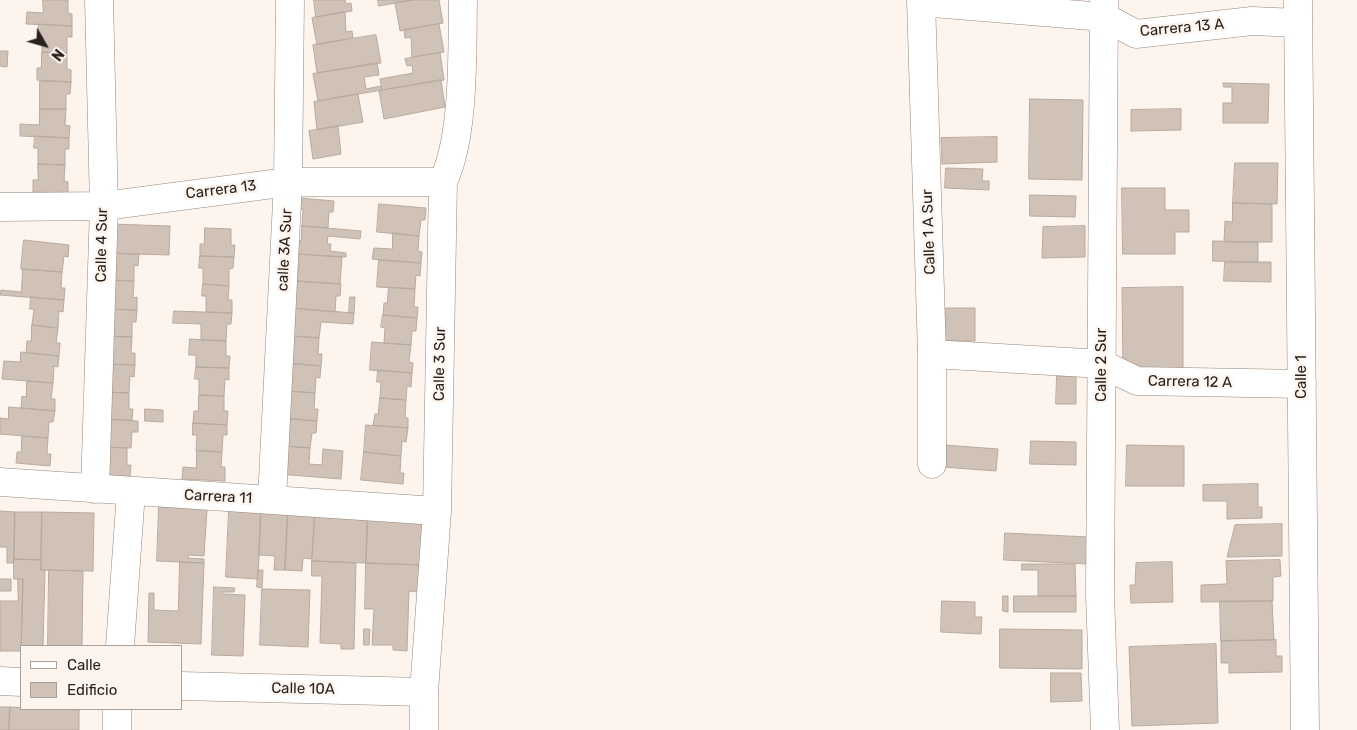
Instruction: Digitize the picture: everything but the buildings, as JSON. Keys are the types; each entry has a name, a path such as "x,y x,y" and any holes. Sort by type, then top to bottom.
{"street":[{"name":"Calle 4 Sur","path":"95,489 104,206 99,0"},
{"name":"calle 3A Sur","path":"272,499 288,182 290,0"},
{"name":"Calle 3 Sur","path":"424,730 424,692 437,511 443,182 452,162 462,74 463,0"},
{"name":"Carrera 13 A","path":"921,1 1104,8 1136,34 1252,21 1298,12"},
{"name":"Calle 1 A Sur","path":"921,1 932,354 932,464"},
{"name":"Calle 2 Sur","path":"1104,8 1100,596 1105,730"},
{"name":"Calle 1","path":"1298,12 1305,730"},
{"name":"Carrera 13","path":"0,207 104,206 288,182 443,182"},
{"name":"Carrera 12 A","path":"932,354 1102,364 1137,382 1302,384"},
{"name":"Carrera 11","path":"0,482 437,511"},
{"path":"120,645 131,492"},
{"path":"0,681 20,682"},
{"name":"Calle 10A","path":"182,686 424,692"},
{"path":"117,710 117,730"}]}
